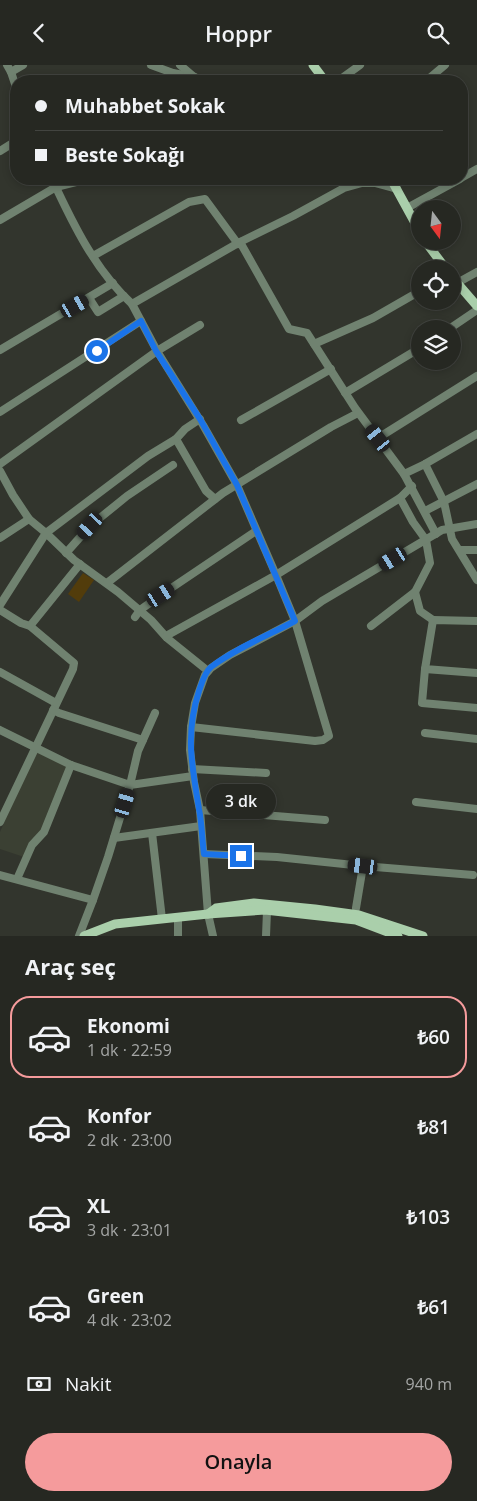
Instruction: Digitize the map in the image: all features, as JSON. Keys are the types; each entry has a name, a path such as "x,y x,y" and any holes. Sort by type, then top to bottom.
{"main road":[{"path":"395,185 411,215"},
{"path":"461,288 477,308"},
{"path":"208,914 216,908 254,903 315,909 359,915 423,936"},
{"path":"84,936 115,924 208,914 267,911 356,920 398,936"}],"street":[{"path":"9,69 23,65"},
{"path":"151,65 181,75"},
{"path":"180,65 193,75"},
{"path":"346,75 360,65"},
{"path":"434,75 446,65"},
{"path":"0,220 56,187 64,185"},
{"path":"132,304 239,243 351,185"},
{"path":"382,185 397,189"},
{"path":"407,208 448,185"},
{"path":"56,187 80,237 113,283 132,304 156,351 200,419 237,485 295,621 329,736 323,740 315,741 191,727"},
{"path":"93,256 189,202 205,199 239,243 289,329 307,333 358,413 412,486 436,534"},
{"path":"461,278 477,272"},
{"path":"0,350 113,283"},
{"path":"89,298 98,313 124,296"},
{"path":"314,344 373,318 411,296"},
{"path":"461,320 477,308"},
{"path":"0,413 141,321"},
{"path":"0,464 156,351 200,325"},
{"path":"345,393 411,353"},
{"path":"241,419 331,369"},
{"path":"378,438 477,376"},
{"path":"107,583 215,499 331,427 358,413"},
{"path":"0,605 46,533 148,456 176,439 185,429 200,419"},
{"path":"404,474 425,464 477,433"},
{"path":"176,439 206,491 215,499"},
{"path":"425,464 444,502 452,539 477,580"},
{"path":"66,553 98,520 127,496 174,465"},
{"path":"0,471 29,519 66,553 107,583 138,614 151,620 166,636 208,671"},
{"path":"425,511 477,484"},
{"path":"166,636 276,575 400,498 412,486"},
{"path":"371,626 415,592 430,563 426,540 413,522 400,498"},
{"path":"0,538 29,519"},
{"path":"213,936 208,914 200,810 192,772 190,750 195,703 208,671 230,655 295,621 322,601 442,530 450,527 477,524"},
{"path":"138,614 256,531"},
{"path":"460,550 477,551"},
{"path":"30,626 80,564"},
{"path":"415,592 420,611 433,620 477,621"},
{"path":"0,610 30,626 74,663 73,669 0,823"},
{"path":"433,620 422,703 477,707"},
{"path":"425,669 477,673"},
{"path":"0,671 54,706 59,713 143,739"},
{"path":"78,936 94,900 130,785 138,751 155,713"},
{"path":"0,730 71,765 130,785 192,772 266,773"},
{"path":"424,733 477,739"},
{"path":"17,879 32,845 44,832 71,765"},
{"path":"416,803 477,809"},
{"path":"200,810 325,820"},
{"path":"114,838 201,826"},
{"path":"152,833 162,919"},
{"path":"204,854 277,857 472,875"},
{"path":"356,908 363,866"},
{"path":"0,875 94,900"},
{"path":"266,936 267,911"},
{"path":"178,918 178,936"}],"shaded area":[{"path":"83,573 94,580 79,602 68,594"},
{"path":"36,751 68,765 45,825 34,838 24,857 0,849 0,832"}],"route":[{"path":"97,351 141,321 156,351 200,419 237,485 295,621 230,655 211,668 205,675 195,703 190,750 200,810 204,854 241,856"}]}
